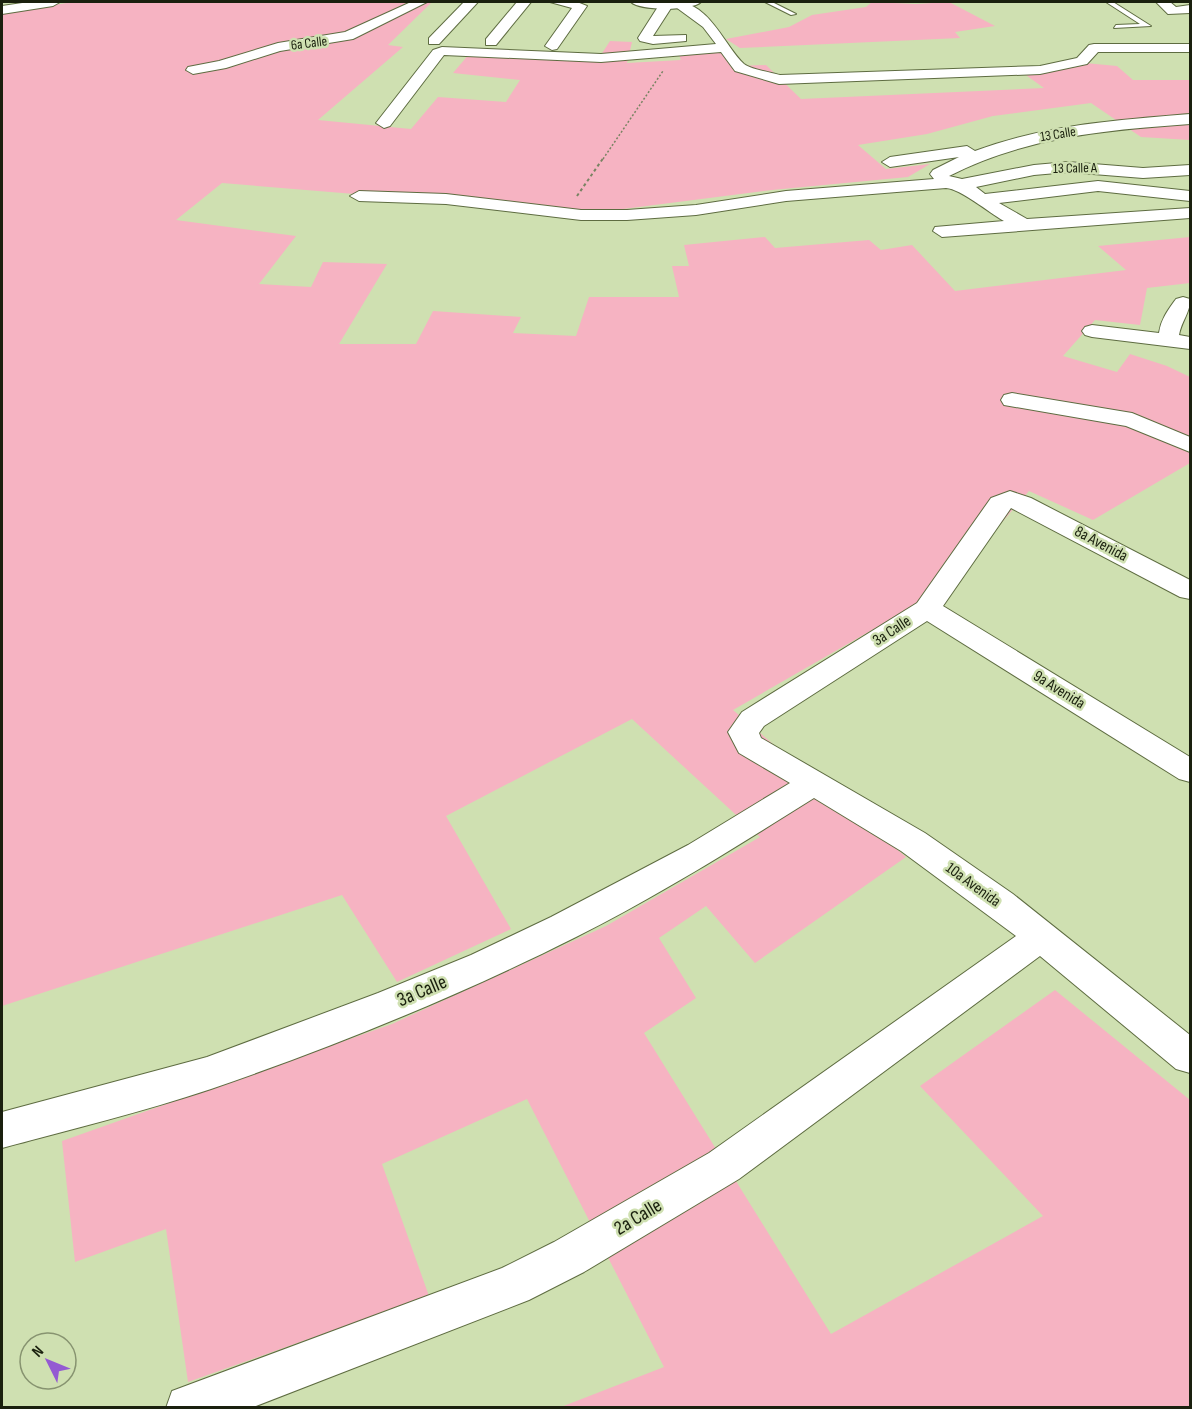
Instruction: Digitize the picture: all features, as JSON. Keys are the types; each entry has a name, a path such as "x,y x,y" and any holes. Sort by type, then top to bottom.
{"street":[{"path":"2,10 53,2"},
{"name":"6a Calle","path":"193,70 221,65 278,47 348,36 420,2"},
{"path":"434,41 471,2"},
{"path":"491,42 524,2"},
{"path":"552,46 580,6 557,2"},
{"path":"638,2 672,5 694,2"},
{"path":"1163,2 1173,10 1191,9"},
{"path":"672,5 647,39 696,37"},
{"path":"672,5 708,24 735,64 757,75 794,80 1040,70 1082,61 1119,63"},
{"path":"384,123 438,53 442,51 601,57 724,48"},
{"path":"1082,61 1094,48 1191,48"},
{"path":"735,64 773,62"},
{"name":"13 Calle","path":"950,182 939,174 989,150 1043,136 1191,119"},
{"path":"890,162 989,150"},
{"name":"13 Calle A","path":"359,196 453,200 564,214 656,214 786,196 950,182 1068,167 1143,173 1191,170"},
{"path":"950,182 1024,225"},
{"path":"981,200 1098,186 1191,196"},
{"path":"942,231 1191,213"},
{"path":"1158,338 1183,303"},
{"path":"1092,331 1191,343"},
{"path":"1012,400 1146,424 1191,445"},
{"name":"8a Avenida","path":"1010,499 1022,503 1191,591"},
{"name":"3a Calle","path":"743,732 753,719 927,609 1000,503 1010,499"},
{"name":"9a Avenida","path":"927,609 1191,771"},
{"name":"10a Avenida","path":"743,732 750,745 913,842 1001,904 1040,938 1191,1057"},
{"name":"3a Calle","path":"2,1130 209,1073 391,1004 484,965 564,927 700,854 813,784"},
{"name":"2a Calle","path":"189,1407 513,1285 569,1257 723,1166 1040,938"}],"lane":[{"path":"768,2 793,14"},
{"path":"1108,2 1148,26 1116,27"}],"path":[{"path":"564,214 663,70"}],"shaded area":[{"path":"73,2 432,2 388,45 403,47 318,120 411,129 438,97 506,102 520,80 453,73 470,53 597,61 610,41 632,42 627,63 681,60 679,55 722,51 735,66 766,65 801,99 1044,88 1023,73 1085,63 1117,66 1133,80 1190,80 1190,140 1141,137 1091,103 993,116 927,134 858,145 886,169 930,164 908,177 772,190 623,209 561,211 222,183 176,220 296,236 259,284 311,287 323,262 387,264 339,344 416,344 433,311 521,317 513,333 576,336 589,297 679,297 672,266 689,266 684,245 765,237 775,248 869,240 881,250 912,245 955,291 1126,270 1098,246 1190,237 1190,283 1147,288 1140,325 1095,320 1063,356 1117,372 1130,354 1167,366 1190,377 1190,463 1093,520 1029,491 945,588 733,710 906,857 755,963 706,906 659,938 696,998 644,1033 831,1334 1043,1216 920,1086 1055,990 1190,1100 1190,1407 561,1407 664,1367 527,1099 382,1164 429,1296 188,1382 166,1229 75,1262 62,1141 392,1024 606,926 760,837 632,719 446,816 511,929 397,982 342,895 2,1006 2,13"},
{"path":"872,2 916,4 949,2 995,26 955,32 960,38 740,48 726,39 789,27 812,15 866,7"}]}
